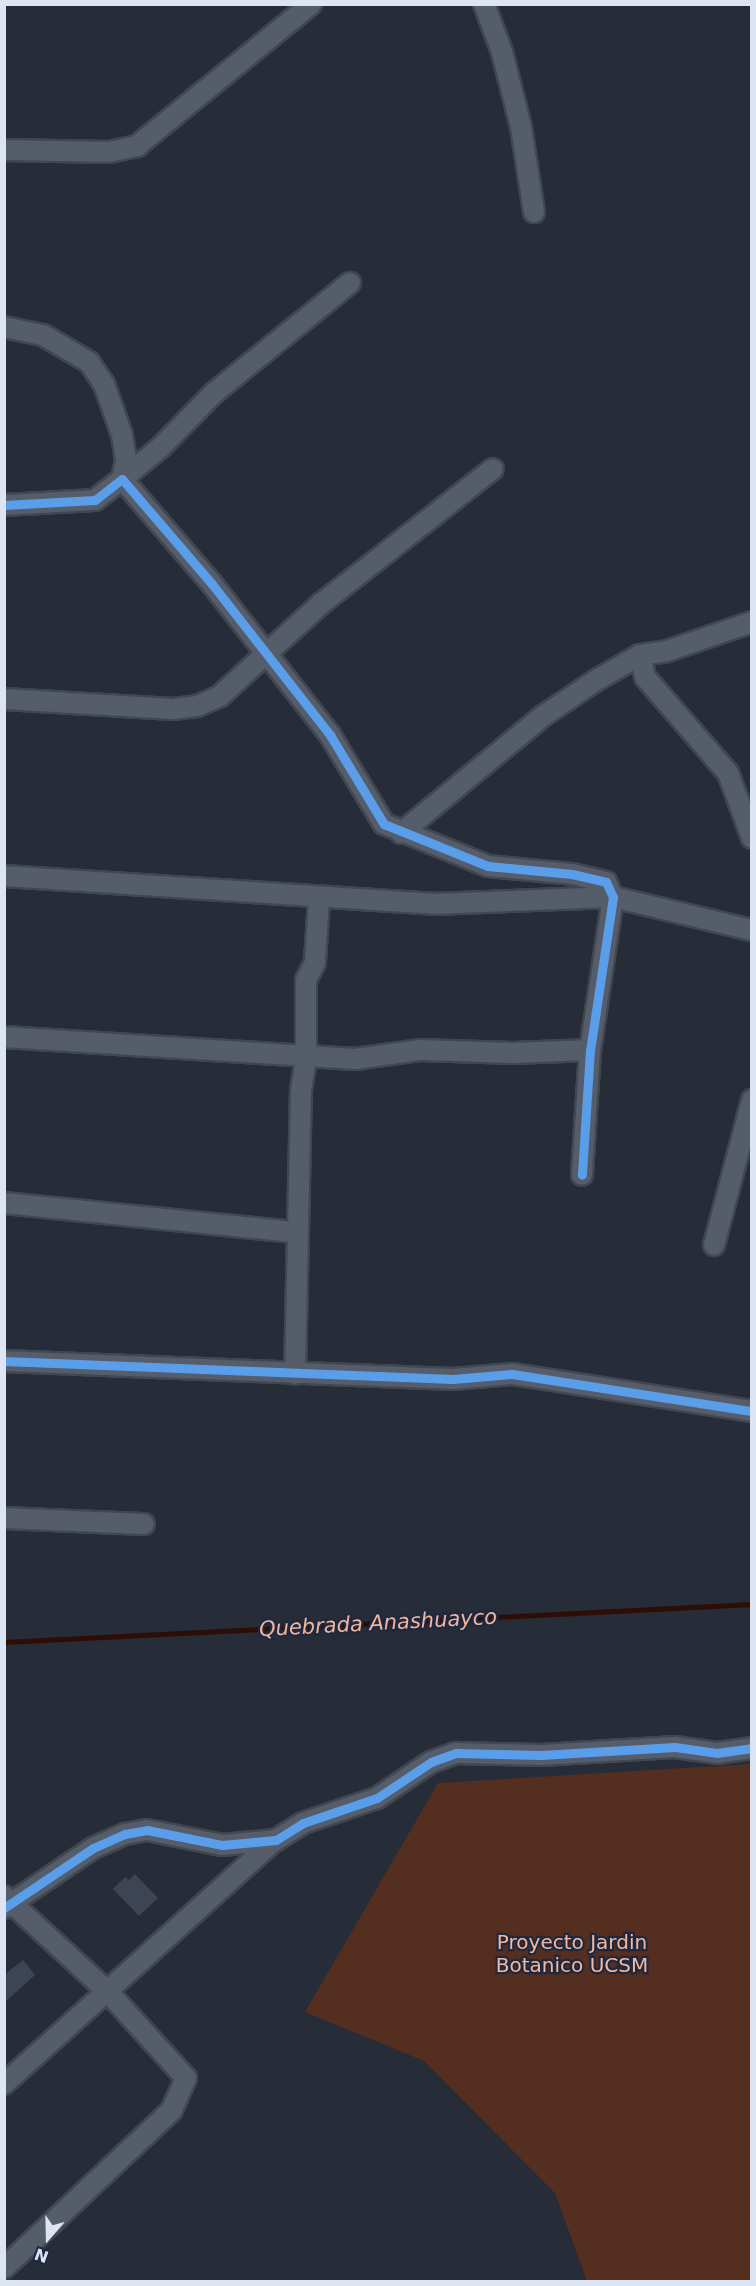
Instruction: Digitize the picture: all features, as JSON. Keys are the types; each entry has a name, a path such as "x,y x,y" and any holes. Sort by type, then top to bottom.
{"street":[{"path":"4,150 109,152 137,146 310,4"},
{"path":"484,4 502,52 518,116 534,212"},
{"path":"4,505 95,500 160,448 214,393 350,283"},
{"path":"4,327 43,335 89,362 104,384 122,435 126,460 122,479"},
{"path":"4,699 173,709 197,706 220,696 263,653 493,469"},
{"path":"122,479 212,584 263,653 330,735 384,824 401,833 488,866 572,874 606,882 613,897 590,1050 582,1175"},
{"path":"401,833 543,716 640,655 667,651 752,622"},
{"path":"640,655 645,677 728,773 752,838"},
{"path":"4,876 433,904 613,897 752,930"},
{"path":"295,1374 301,1090 306,1058 306,980 315,962 319,898"},
{"path":"4,1037 306,1058 355,1059 421,1050 523,1053 590,1050"},
{"path":"714,1245 752,1100"},
{"path":"4,1203 297,1232"},
{"path":"4,1361 453,1379 512,1374 752,1411"},
{"path":"4,1518 144,1524"},
{"path":"4,2084 276,1840 303,1823 377,1797 431,1762 456,1753 541,1755 675,1747 717,1753 752,1748"},
{"path":"4,2268 171,2111 180,2096 186,2078 108,1992 7,1901 93,1848 125,1834 147,1830 222,1845 276,1840"}],"green space":[{"name":"Proyecto Jardin Botanico UCSM","path":"751,1764 751,2281 587,2281 555,2193 424,2061 305,2012 438,1783"}],"building":[{"path":"135,1874 158,1898 139,1916 113,1889 125,1877 129,1880"},
{"path":"23,1960 35,1975 4,2003 4,1975"}],"waterway":[{"name":"Quebrada Anashuayco","path":"4,1642 752,1604"}],"cycle path":[{"path":"4,505 95,500 122,479 212,584 330,735 384,824 488,866 572,874 606,882 613,897 590,1050 582,1175"},
{"path":"4,1361 453,1379 512,1374 752,1411"},
{"path":"4,1908 93,1848 125,1834 147,1830 222,1845 276,1840 303,1823 377,1798 431,1762 456,1753 541,1755 675,1747 717,1753 752,1748"}]}
